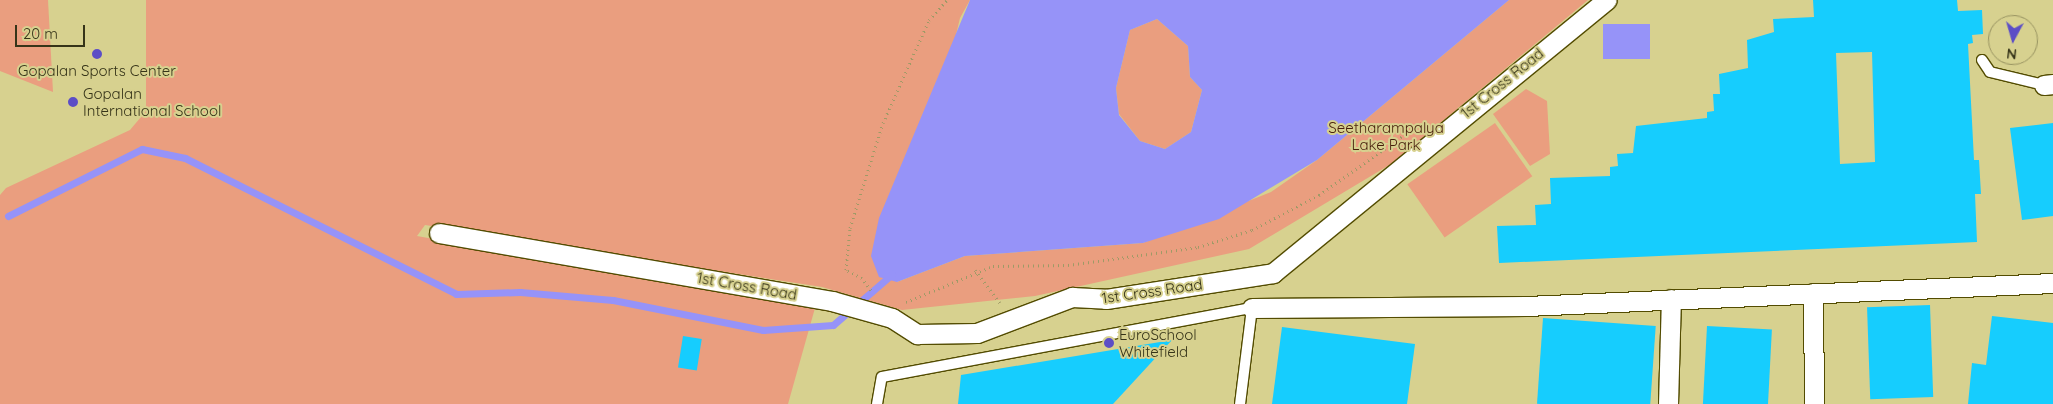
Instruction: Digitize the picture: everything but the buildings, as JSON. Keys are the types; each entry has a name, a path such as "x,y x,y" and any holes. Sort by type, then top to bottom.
{"street":[{"name":"1st Cross Road","path":"439,233 832,301 892,318 917,334 977,333 1072,297 1106,299 1273,273 1606,0"},
{"path":"1252,308 1526,306 2053,283"},
{"path":"1813,293 1814,404"},
{"path":"1668,404 1671,299"}],"lane":[{"path":"1982,60 1990,72 2049,84"},
{"path":"878,404 882,377 1252,308 1240,404"}],"path":[{"path":"870,290 862,278 846,270 850,228 883,123 929,20 947,0"},
{"path":"899,302 921,298 975,270 1151,254 1198,246 1252,230 1319,195 1416,127"},
{"path":"975,270 1013,319"}],"green space":[{"path":"0,0 48,0 53,92 0,71"},
{"name":"Seetharampalya Lake Park","path":"146,0 970,0 960,18 897,282 965,256 1143,243 1271,192 1317,160 1509,0 1588,0 1391,164 1249,249 1035,296 902,310 822,287 425,225 417,236 815,308 788,404 0,404 0,195 6,188 130,130 146,111"},
{"path":"1157,19 1188,46 1190,77 1202,90 1191,132 1165,149 1140,141 1119,114 1116,88 1130,30"},
{"path":"1526,89 1547,101 1550,154 1530,166 1493,114"},
{"path":"1495,123 1532,176 1445,238 1407,184"}],"shaded area":[{"path":"970,0 1509,0 1317,160 1219,219 1143,243 965,256 897,282 879,277 871,256 879,218","holes":["1157,19 1188,46 1190,77 1202,90 1191,132 1165,149 1140,141 1119,115 1116,88 1130,30"]},
{"path":"1603,24 1650,24 1650,59 1603,59"}],"waterway":[{"path":"8,216 142,149 185,158 456,294 520,292 613,300 763,330 833,325 892,274"}],"place":[{"name":"Gopalan Sports Center","path":"97,54"},
{"name":"Gopalan International School","path":"73,102"},
{"name":"EuroSchool Whitefield","path":"1109,343"}]}
